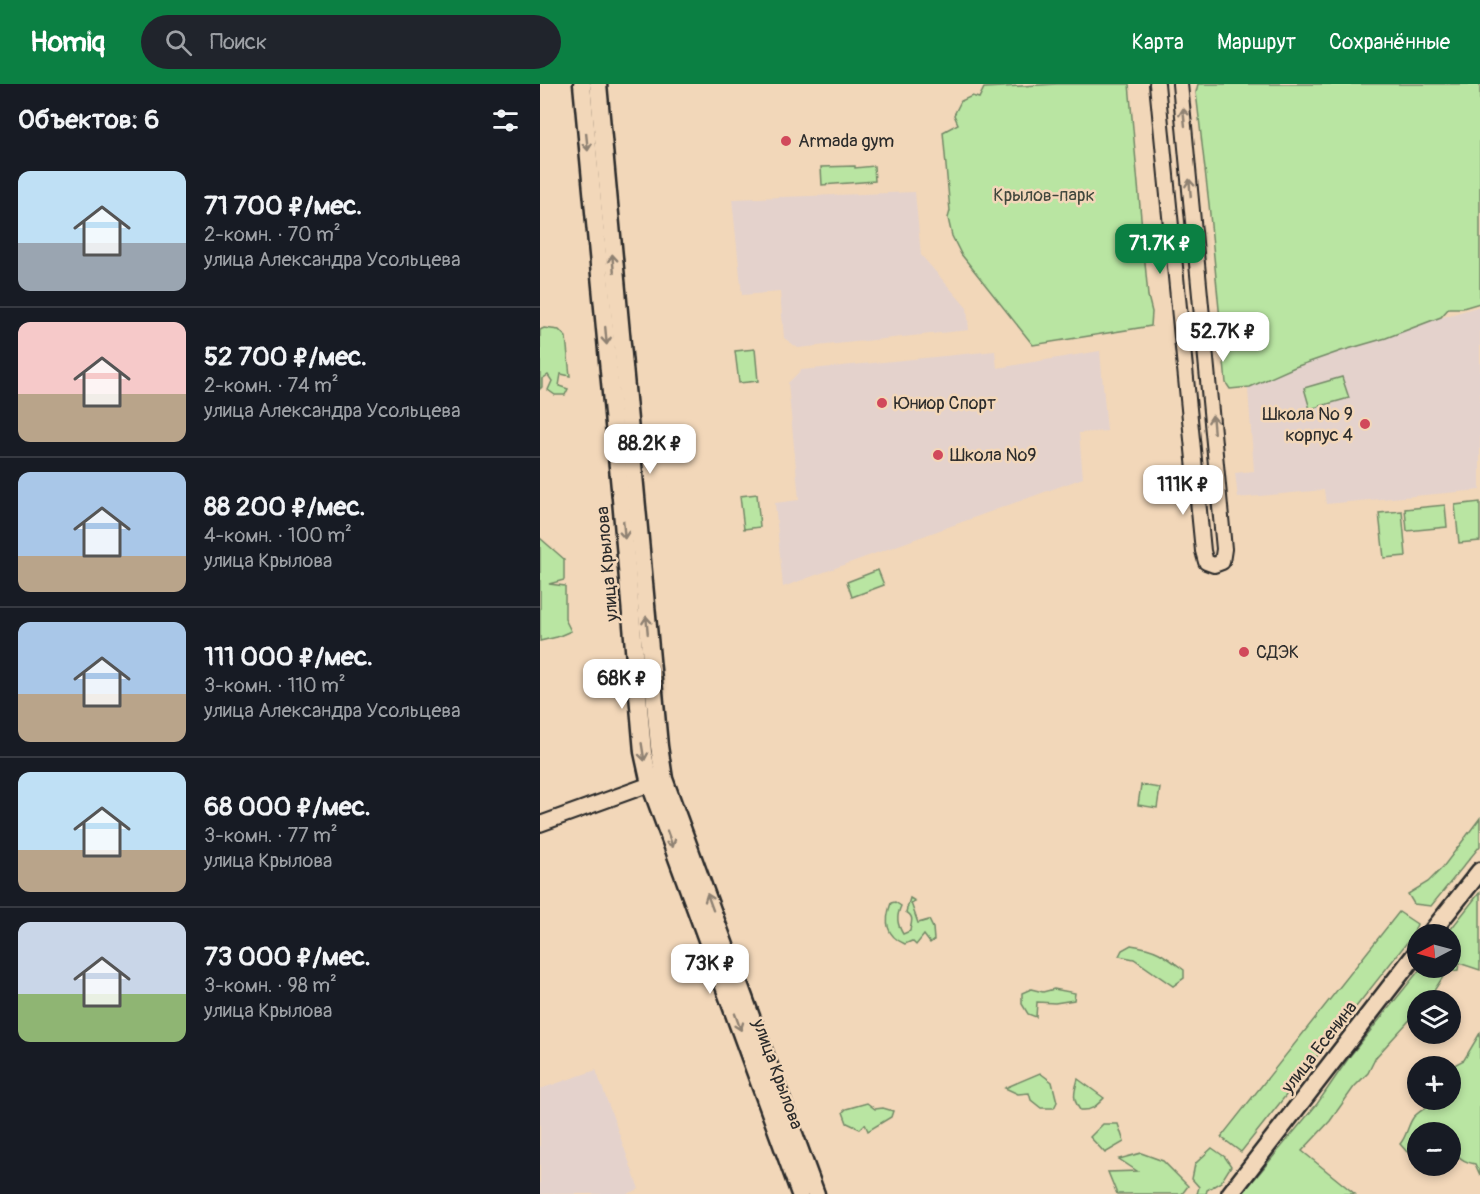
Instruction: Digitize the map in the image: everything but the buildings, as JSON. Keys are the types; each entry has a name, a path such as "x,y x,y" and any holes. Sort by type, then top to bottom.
{"main road":[{"name":"улица Крылова","path":"582,84 643,753 657,781 816,1194"},
{"name":"улица Крылова","path":"598,84 655,711 657,781 800,1194"},
{"path":"1438,924 1480,871"},
{"name":"улица Есенина","path":"1230,1194 1407,965"}],"street":[{"path":"1157,84 1203,551 1206,562 1214,565 1222,562 1224,549 1180,84"},
{"path":"540,824 657,781"}],"shaded area":[{"path":"915,192 921,255 967,308 969,330 798,348 784,338 780,292 742,295 732,199"},
{"name":"Школа № 9 корпус 4","path":"1480,306 1480,490 1326,504 1324,490 1238,498 1235,473 1254,471 1247,376"},
{"name":"Школа №9","path":"995,351 997,368 1100,351 1107,431 1079,433 1083,478 783,587 775,503 799,500 788,383 801,370"},
{"path":"596,1070 639,1189 627,1194 540,1194 540,1089"}],"green space":[{"name":"Крылов-парк","path":"1057,84 1129,84 1148,296 1152,312 1151,326 1033,345 961,254 952,236 948,218 950,211 943,132 958,124 954,115 961,101 972,96 979,98 984,88"},
{"path":"1198,84 1480,84 1480,303 1463,308 1449,308 1441,317 1386,338 1295,367 1250,387 1230,389 1226,383 1196,92"},
{"path":"855,166 855,168 874,166 875,181 822,185 821,167"},
{"path":"544,328 559,330 566,337 570,376 561,374 559,386 568,389 565,395 555,395 548,390 552,381 548,375 542,379 540,389 540,330"},
{"path":"755,349 758,381 739,383 735,351"},
{"path":"1342,377 1349,398 1310,409 1304,388"},
{"path":"757,494 760,527 744,529 740,496"},
{"path":"1480,502 1480,541 1459,543 1455,505"},
{"path":"1445,505 1447,527 1407,531 1405,509"},
{"path":"1402,511 1406,556 1384,558 1379,513"},
{"path":"540,538 564,559 564,580 549,584 565,586 565,619 571,631 540,641"},
{"path":"878,570 884,585 852,597 847,582"},
{"path":"1141,785 1160,788 1157,808 1138,805"},
{"path":"1480,818 1480,846 1431,906 1414,904 1408,894 1428,882 1443,867"},
{"path":"1480,892 1480,970 1461,964 1461,924 1455,924"},
{"path":"910,898 915,901 911,903 918,923 929,920 933,928 934,940 930,943 924,935 916,945 912,941 905,944 890,933 887,922 891,903 895,902 901,906 898,924 903,934 910,931 912,922 906,912"},
{"path":"1399,912 1417,924 1407,924 1407,943 1241,1152 1221,1137"},
{"path":"1131,945 1154,950 1165,956 1184,970 1184,978 1173,986 1134,959 1119,956 1122,950"},
{"path":"1413,978 1442,978 1434,990 1407,990 1407,1023 1376,1057 1368,1073 1354,1087 1330,1121 1302,1151 1355,1194 1242,1194 1317,1104 1350,1056"},
{"path":"1031,989 1043,992 1054,989 1075,993 1074,1000 1055,1003 1037,1002 1036,1017 1028,1014 1022,1004 1022,993"},
{"path":"1480,1033 1480,1175 1475,1164 1461,1158 1461,1122 1411,1122 1423,1110 1461,1110 1461,1062"},
{"path":"1040,1073 1052,1082 1057,1102 1054,1108 1041,1108 1031,1100 1029,1093 1018,1094 1005,1088"},
{"path":"1078,1079 1104,1098 1091,1109 1080,1110 1076,1102 1075,1092"},
{"path":"867,1103 875,1109 883,1108 893,1111 891,1117 868,1131 865,1124 860,1129 847,1123 843,1112 846,1109"},
{"path":"1103,1124 1118,1124 1124,1142 1105,1153 1090,1137"},
{"path":"1407,1131 1407,1152 1400,1144"},
{"path":"1212,1148 1225,1157 1231,1166 1221,1182 1207,1190 1206,1194 1197,1194 1199,1187 1192,1179 1195,1164"},
{"path":"1141,1153 1163,1161 1188,1186 1182,1194 1117,1194 1108,1172 1137,1171 1119,1159"}],"place":[{"name":"Armada gym","path":"786,141"},
{"name":"Юниор Спорт","path":"882,403"},
{"name":"Школа № 9 корпус 4","path":"1365,424"},
{"name":"Школа №9","path":"938,455"},
{"name":"СДЭК","path":"1244,652"}]}
